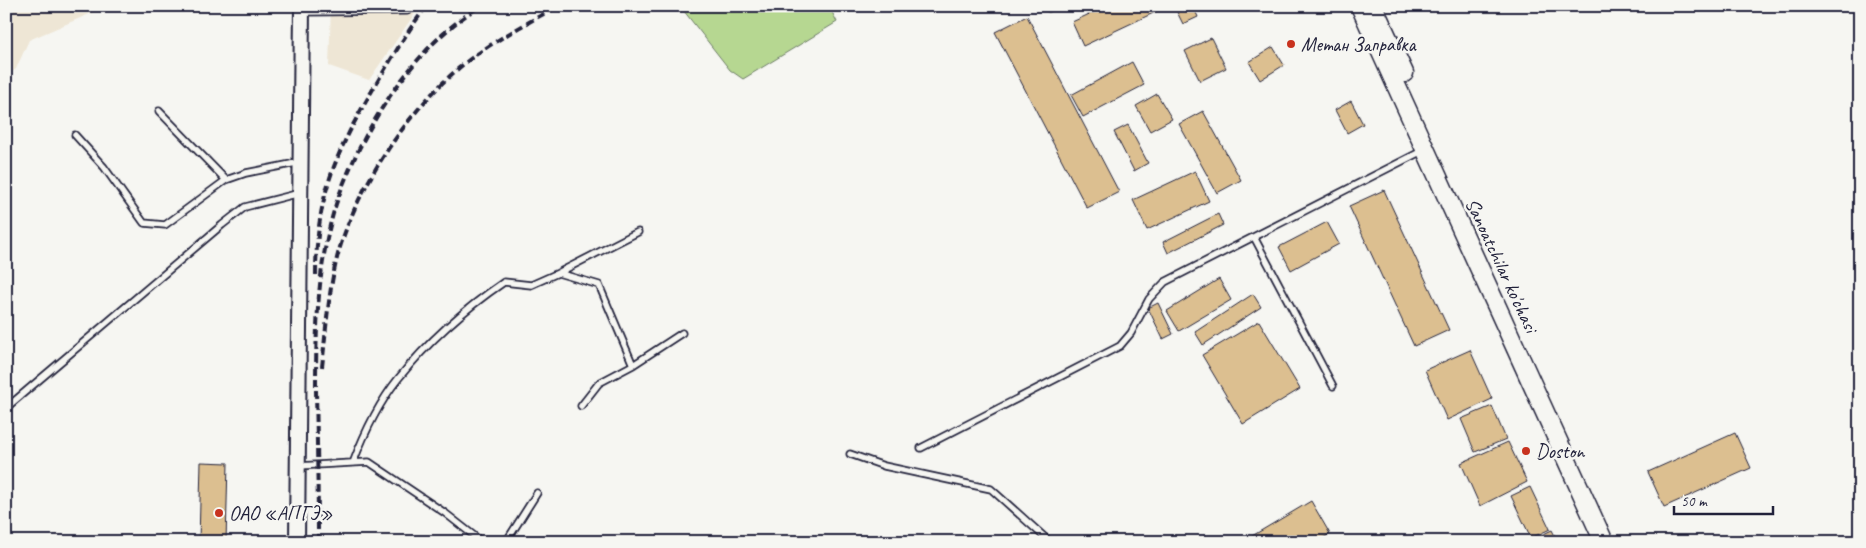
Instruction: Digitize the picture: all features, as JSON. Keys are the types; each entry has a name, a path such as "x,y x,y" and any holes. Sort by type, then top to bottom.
{"main road":[{"name":"Sanoatchilar ko'chasi","path":"1360,6 1604,542"},
{"name":"Sanoatchilar ko'chasi","path":"1374,6 1617,542"}],"street":[{"path":"297,542 302,9"}],"lane":[{"path":"302,9 407,11 414,6"},
{"path":"159,111 226,180"},
{"path":"76,135 104,166 144,223 166,225 226,180 246,173 301,162"},
{"path":"921,448 1120,346 1132,333 1149,299 1165,282 1425,149"},
{"path":"6,408 237,213 245,208 300,193"},
{"path":"353,463 365,432 397,380 430,345 486,294 504,282 531,285 638,232"},
{"path":"1254,237 1332,386"},
{"path":"558,273 598,286 633,365"},
{"path":"580,406 599,383 633,365 682,333"},
{"path":"850,454 884,466 991,489 1050,542"},
{"path":"298,466 368,462 445,514 482,542"},
{"path":"506,542 537,493"}],"shaded area":[{"path":"6,6 108,6 29,40 16,69 6,76"},
{"path":"331,6 420,6 369,80 329,66"}],"green space":[{"path":"680,6 829,6 837,22 743,79 730,70"}],"building":[{"path":"1107,6 1163,6 1164,8 1083,46 1072,22"},
{"path":"1174,6 1193,6 1198,17 1183,24"},
{"path":"1027,16 1119,192 1087,208 995,32"},
{"path":"1211,38 1226,68 1200,81 1185,51"},
{"path":"1273,47 1284,65 1260,80 1249,62"},
{"path":"1132,62 1144,85 1083,117 1071,95"},
{"path":"1157,94 1172,119 1150,131 1136,106"},
{"path":"1351,101 1363,124 1347,133 1335,110"},
{"path":"1203,111 1241,180 1217,193 1179,124"},
{"path":"1128,125 1148,163 1134,171 1114,132"},
{"path":"1195,171 1209,201 1147,230 1133,200"},
{"path":"1384,190 1449,330 1414,346 1349,206"},
{"path":"1218,214 1223,225 1168,253 1163,242"},
{"path":"1327,222 1339,244 1291,270 1279,247"},
{"path":"1219,279 1231,300 1179,331 1167,311"},
{"path":"1253,294 1261,307 1203,345 1195,332"},
{"path":"1158,303 1173,334 1163,339 1148,308"},
{"path":"1259,321 1300,389 1243,424 1202,355"},
{"path":"1470,350 1492,399 1447,420 1425,370"},
{"path":"1492,406 1506,439 1475,452 1461,419"},
{"path":"1735,433 1751,468 1664,507 1648,472"},
{"path":"1508,442 1527,482 1480,506 1461,463"},
{"path":"201,462 228,463 226,542 199,542"},
{"path":"1530,487 1550,529 1531,538 1511,496"},
{"path":"1311,501 1330,534 1316,542 1242,542"},
{"path":"1552,530 1558,542 1529,542 1529,541"}],"railway":[{"path":"316,275 320,219 325,195 341,149 379,79 408,32 427,6"},
{"path":"318,542 317,320 321,273 336,204 367,134 382,108 400,83 430,46 480,6"},
{"path":"322,367 329,299 337,258 358,203 372,175 390,147 429,97 451,75 493,43 558,6"}],"place":[{"name":"Метан Заправка","path":"1291,44"},
{"name":"Doston","path":"1526,451"},
{"name":"ОАО «АПГЭ»","path":"219,513"}]}
